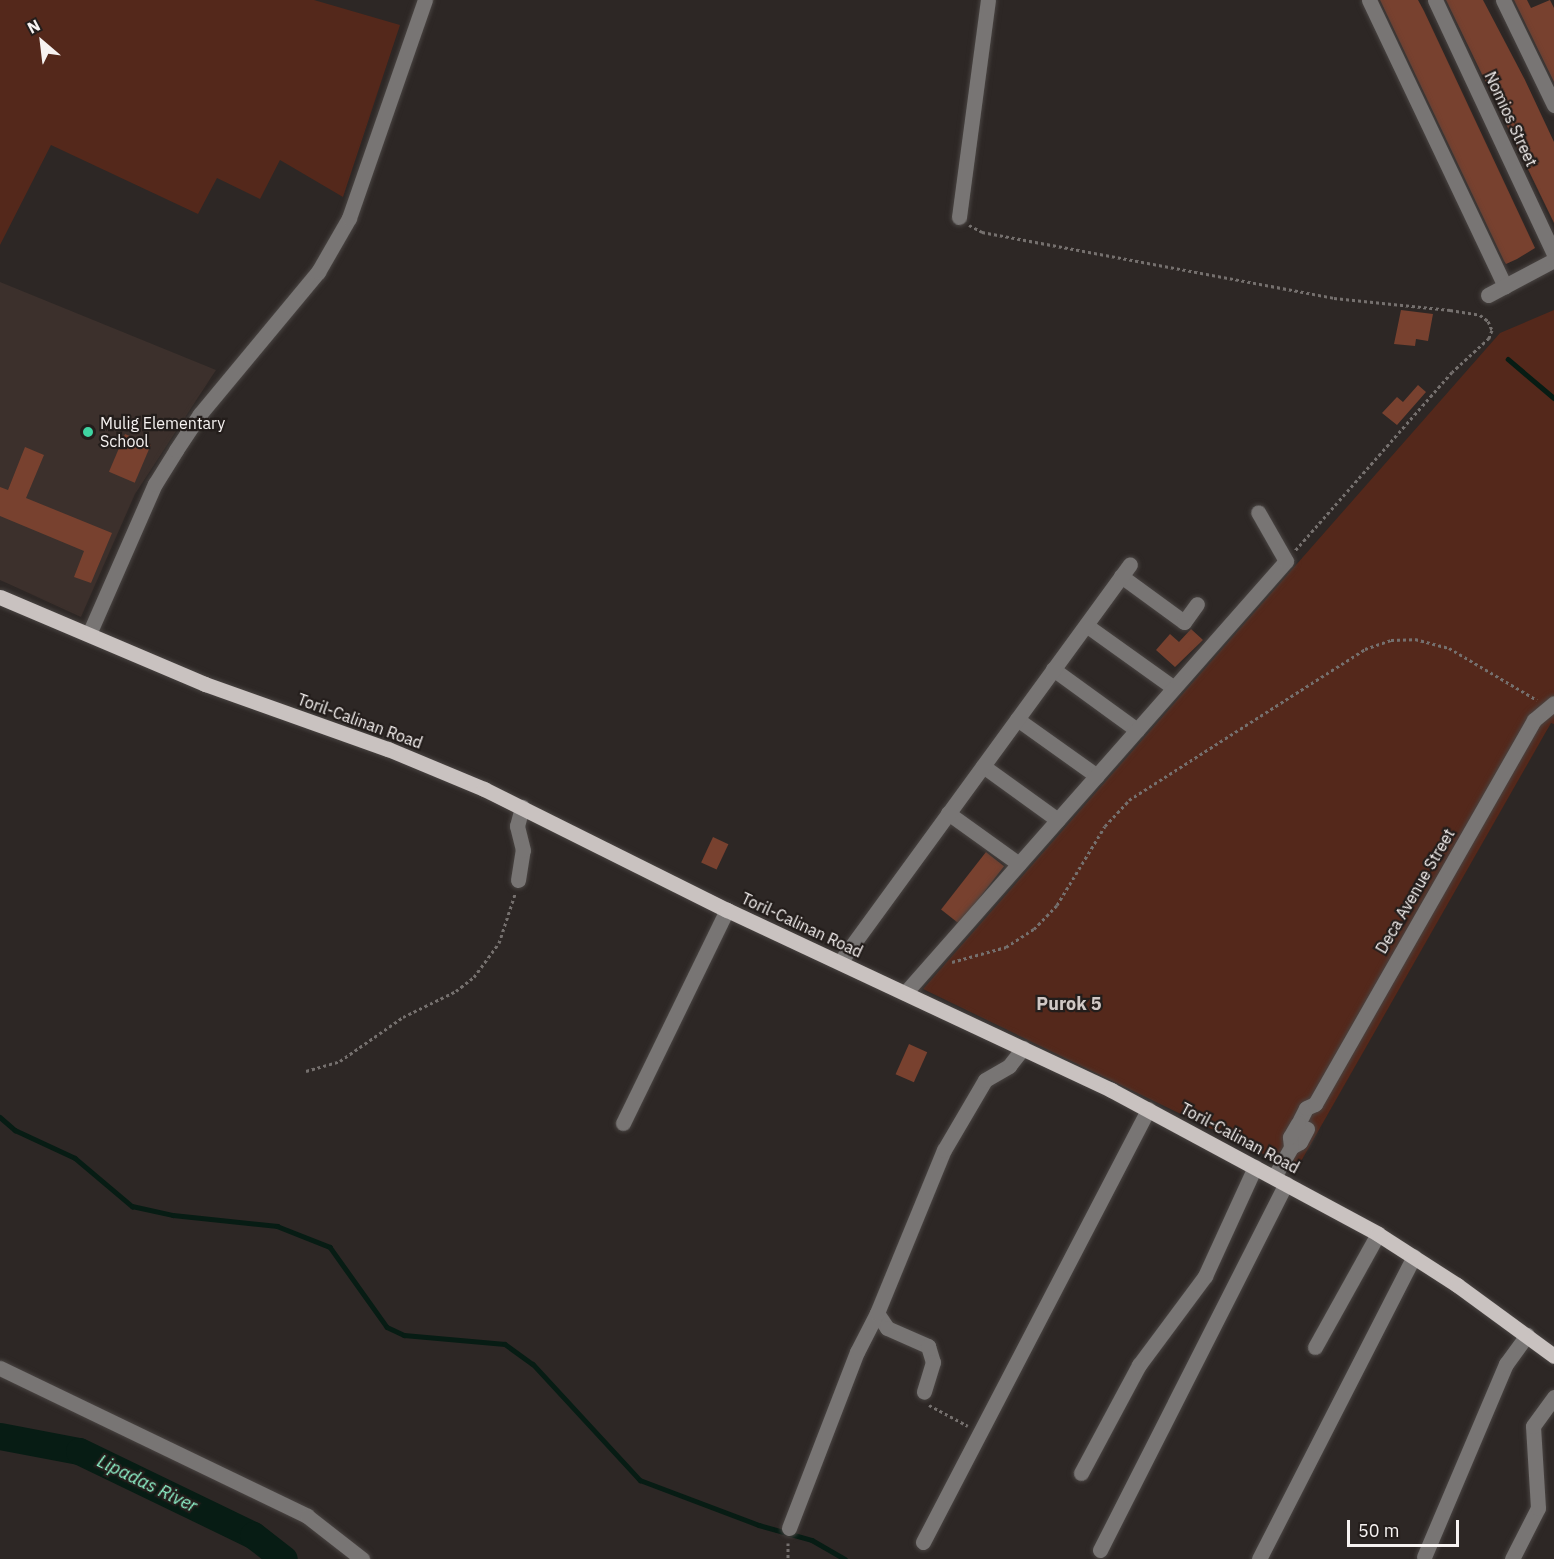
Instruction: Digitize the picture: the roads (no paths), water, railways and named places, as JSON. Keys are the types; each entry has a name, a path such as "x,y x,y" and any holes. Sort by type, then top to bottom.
{"main road":[{"name":"Toril-Calinan Road","path":"0,597 205,684 421,762 522,807 727,910 1148,1109 1378,1234 1414,1256 1554,1356"}],"street":[{"path":"89,634 155,484 176,450 206,406 318,273 349,218 425,0"},
{"path":"959,217 988,0"},
{"path":"1369,0 1505,286"},
{"name":"Nomios Street","path":"1435,0 1554,254"},
{"path":"1503,0 1554,105"},
{"path":"1488,295 1554,260"},
{"path":"905,993 1286,561 1258,512"},
{"path":"840,962 1126,570 1184,622 1197,604"},
{"path":"1086,625 1174,688"},
{"path":"1053,669 1137,730"},
{"name":"Deca Avenue Street","path":"1100,1550 1280,1180 1291,1146 1300,1142 1304,1124 1316,1114 1315,1104 1534,720 1550,705"},
{"path":"1017,718 1097,776"},
{"path":"983,766 1058,820"},
{"path":"518,880 523,850 517,826 522,807"},
{"path":"948,813 1019,864"},
{"path":"622,1123 727,910"},
{"path":"789,1528 845,1381 877,1313 958,1123 985,1080 1009,1066 1023,1048"},
{"path":"923,1542 1148,1109"},
{"path":"1081,1473 1139,1365 1205,1276 1255,1167"},
{"path":"1315,1347 1378,1234"},
{"path":"1259,1559 1414,1256"},
{"path":"877,1313 887,1328 928,1346 933,1362 924,1392"},
{"path":"1424,1557 1506,1364 1527,1335"},
{"path":"0,1368 307,1516 362,1559"},
{"path":"1512,1559 1538,1508 1533,1426 1554,1396"}],"waterway":[{"path":"1508,359 1554,398"},
{"path":"0,1117 15,1130 75,1158 132,1206 173,1215 277,1226 330,1247 387,1327 404,1335 505,1344 533,1364 640,1480 759,1525 812,1540 845,1559"},
{"name":"Lipadas River","path":"0,1436 79,1451 253,1535 284,1559"}],"place":[{"name":"Mulig Elementary School","path":"88,432"}],"district":[{"name":"Purok 5","path":"1069,1004"}]}
